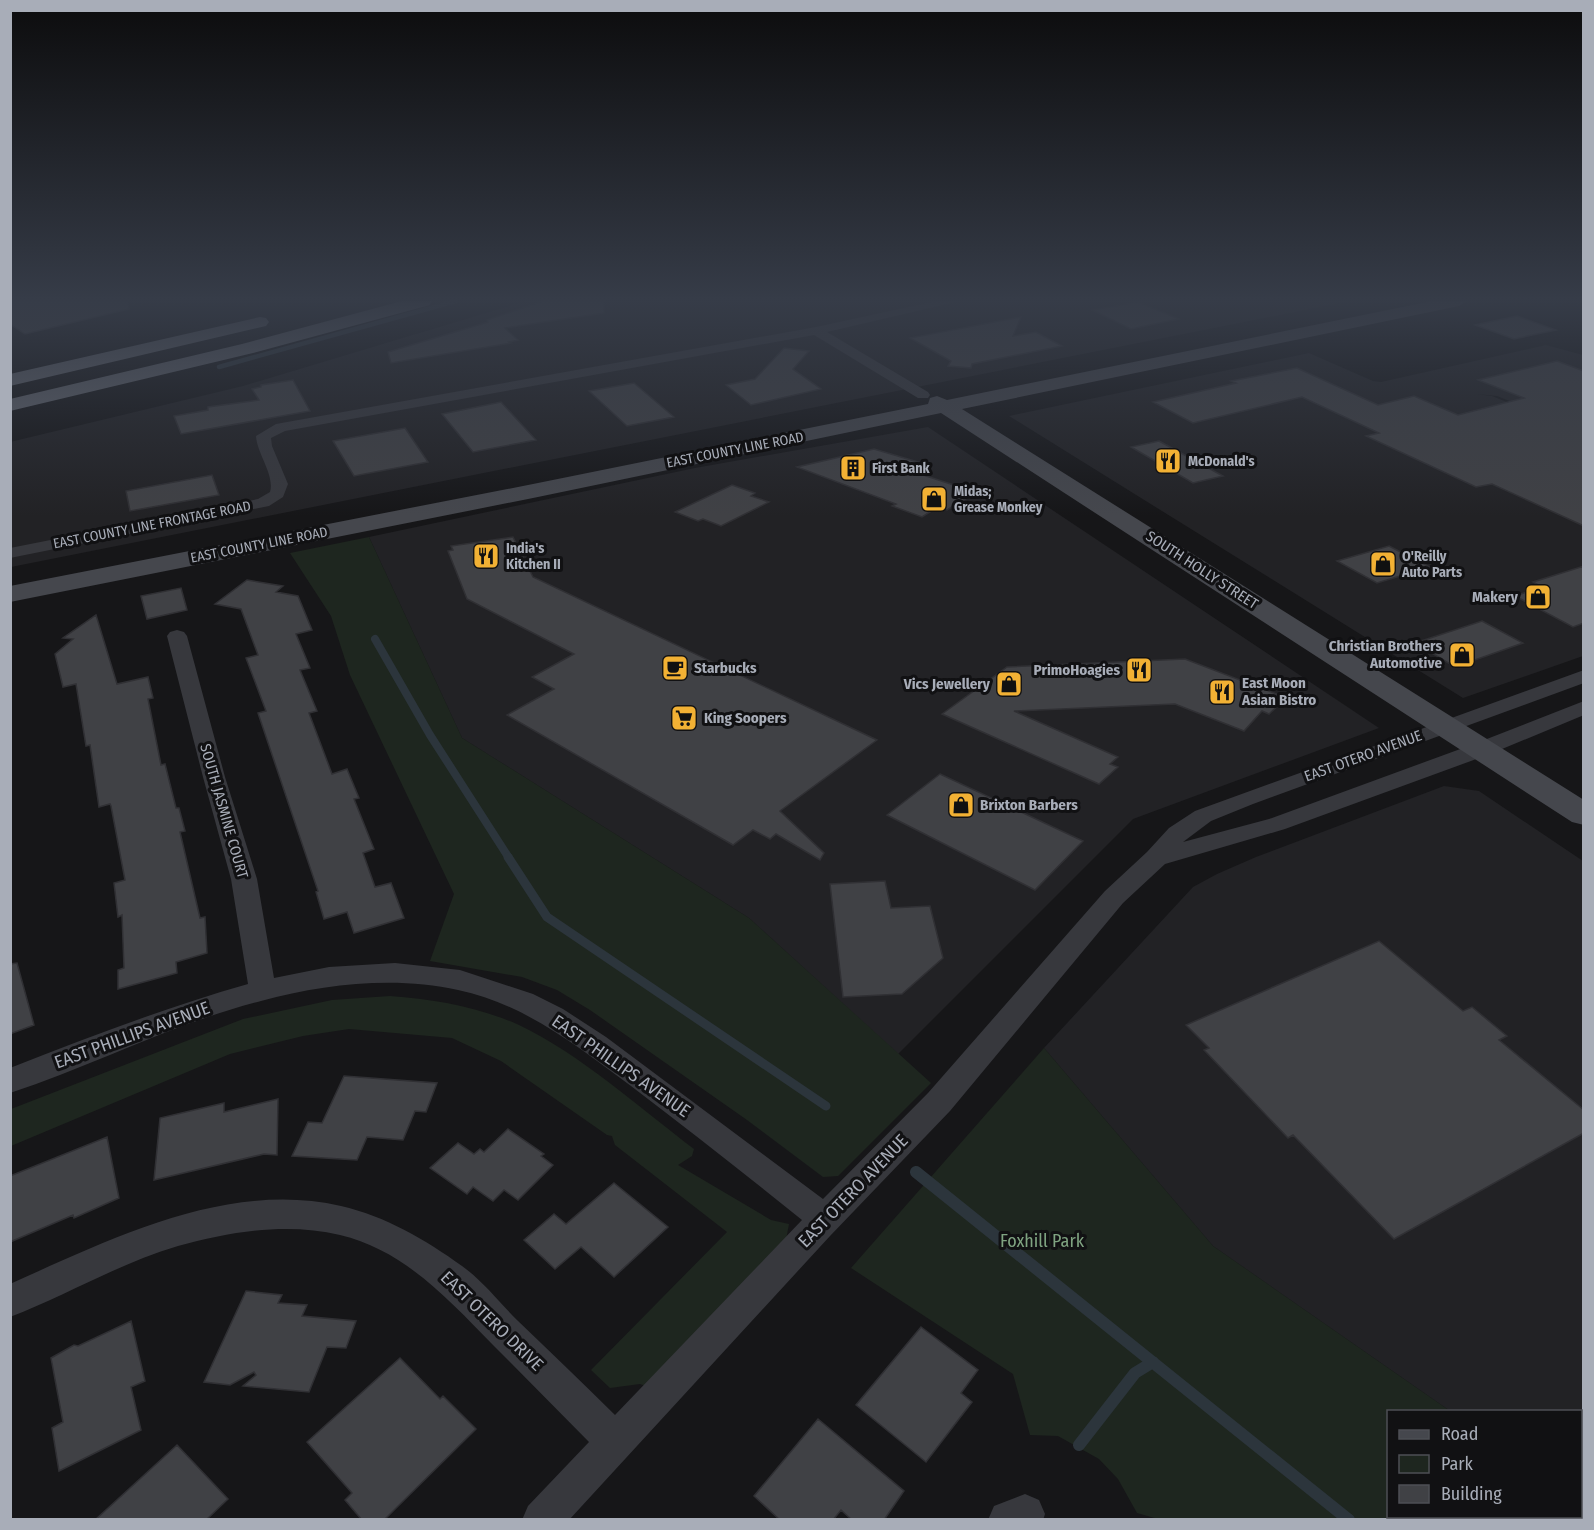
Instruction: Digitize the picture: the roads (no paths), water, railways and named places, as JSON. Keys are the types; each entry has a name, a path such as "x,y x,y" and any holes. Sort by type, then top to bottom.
{"highway":[{"path":"10,380 43,372"},
{"path":"10,405 149,372"}],"main road":[{"name":"EAST COUNTY LINE ROAD","path":"10,575 1037,372"},
{"name":"EAST COUNTY LINE ROAD","path":"10,594 1116,372"},
{"name":"SOUTH HOLLY STREET","path":"923,395 947,408 1584,815"}],"street":[{"name":"EAST COUNTY LINE FRONTAGE ROAD","path":"10,553 263,503 277,494 280,484 264,446 264,436 281,427 585,372"},
{"name":"SOUTH HOLLY STREET","path":"885,372 923,395"},
{"name":"SOUTH JASMINE COURT","path":"177,636 214,777 244,879 262,988"},
{"name":"EAST OTERO AVENUE","path":"542,1520 825,1219 939,1102 1114,897 1156,858 1178,833 1203,816 1245,799 1584,676"},
{"name":"EAST OTERO AVENUE","path":"1156,858 1277,824 1482,749 1584,708"},
{"name":"EAST PHILLIPS AVENUE","path":"10,1081 170,1018 262,988 305,980 373,974 425,976 469,983 521,1000 572,1027 673,1100 825,1219"},
{"name":"EAST OTERO DRIVE","path":"10,1301 92,1264 199,1225 257,1214 299,1213 335,1218 375,1230 414,1252 451,1278 615,1441"}],"waterway":[{"path":"375,639 430,735 509,858"},
{"path":"508,857 547,917 826,1106"},
{"path":"916,1172 1153,1362"},
{"path":"1079,1445 1135,1373 1153,1362"},
{"path":"1153,1362 1349,1520"}],"place":[{"name":"McDonald's","path":"1168,461"},
{"name":"First Bank","path":"853,468"},
{"name":"Midas; Grease Monkey","path":"934,499"},
{"name":"India's Kitchen II","path":"486,556"},
{"name":"O'Reilly Auto Parts","path":"1383,564"},
{"name":"Makery","path":"1538,597"},
{"name":"Christian Brothers Automotive","path":"1462,655"},
{"name":"Starbucks","path":"675,668"},
{"name":"PrimoHoagies","path":"1139,670"},
{"name":"Vics Jewellery","path":"1009,684"},
{"name":"East Moon Asian Bistro","path":"1222,692"},
{"name":"King Soopers","path":"684,718"},
{"name":"Brixton Barbers","path":"961,805"}],"park label":[{"name":"Foxhill Park","path":"1042,1241"}]}
